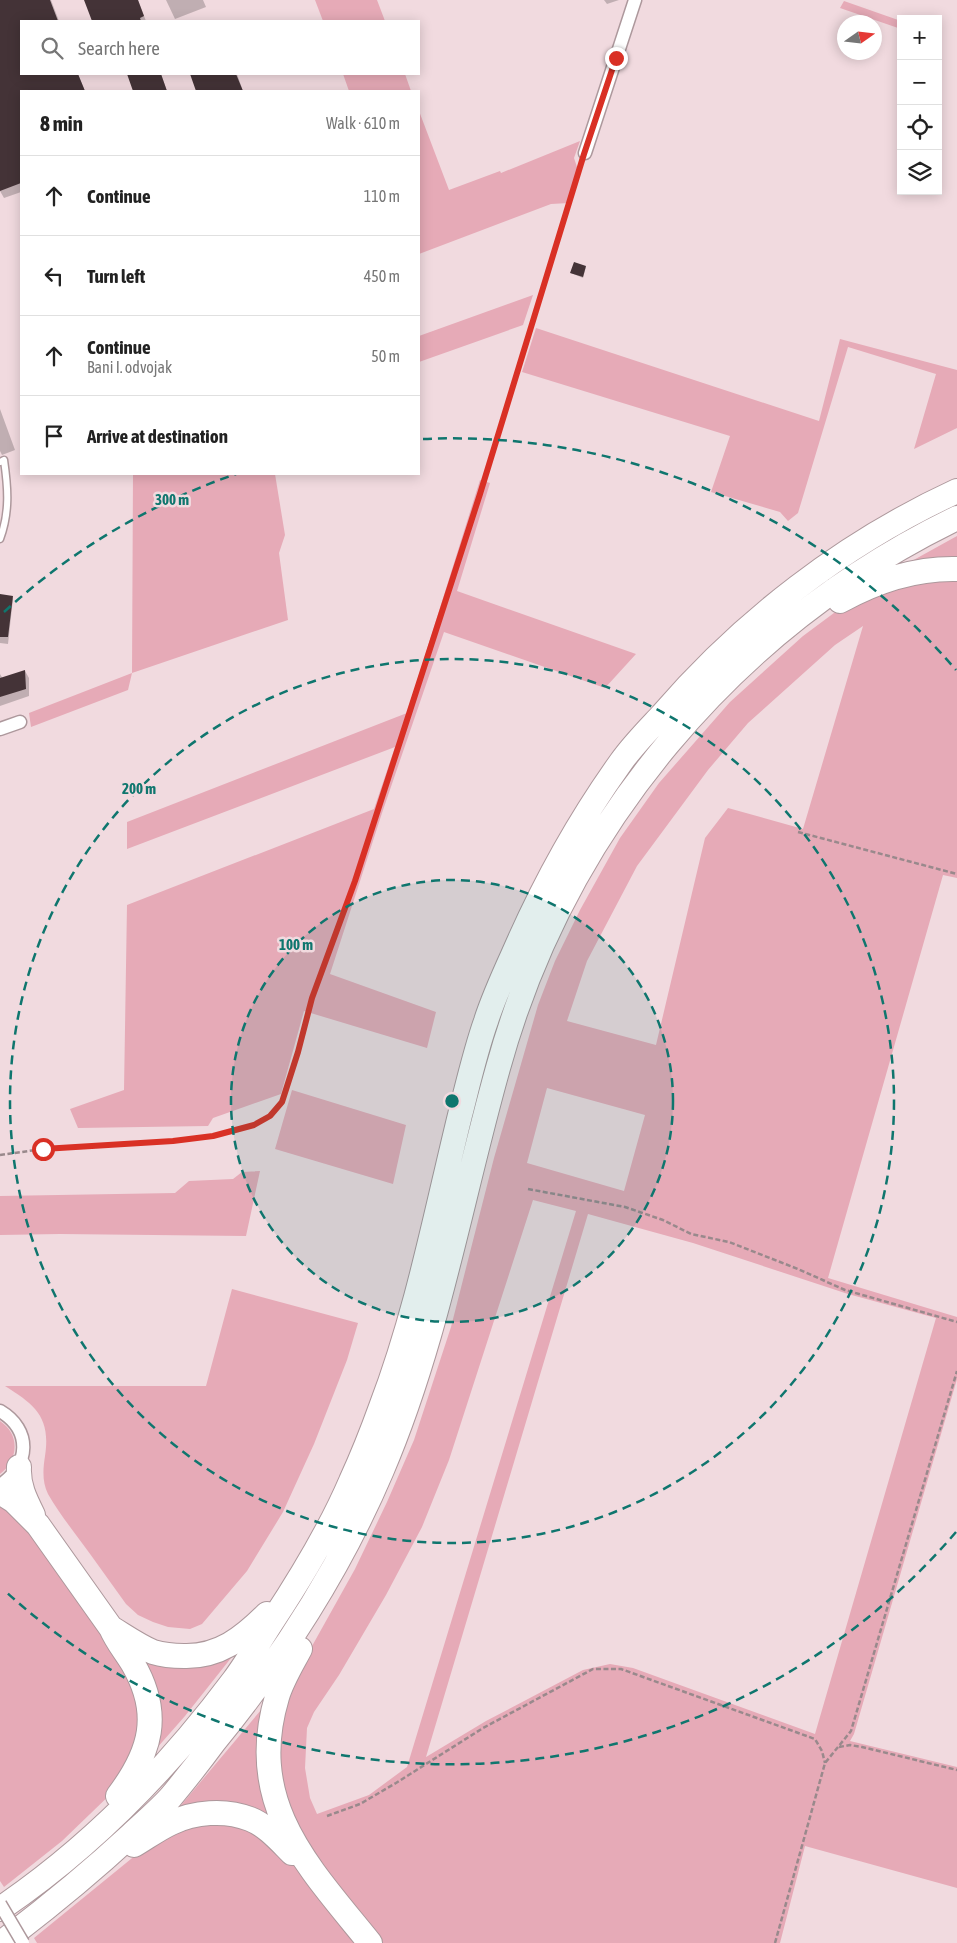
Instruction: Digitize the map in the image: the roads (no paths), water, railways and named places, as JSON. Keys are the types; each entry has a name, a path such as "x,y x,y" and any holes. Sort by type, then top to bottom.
{"highway":[{"path":"840,558 850,540 859,532 894,510 957,478"},
{"path":"0,1909 36,1885 84,1844 136,1794 197,1726 235,1678 301,1578 350,1484 383,1403 409,1323 471,1070 486,1019 531,913 558,862 622,760 714,658 764,614 840,558 894,524 957,491"},
{"path":"1,1943 97,1867 169,1799 280,1657 302,1622 361,1516 398,1431 425,1353 499,1064 539,953 593,847 634,786 685,724 737,669 803,613 869,567 957,518"},
{"path":"737,669 772,654 814,619 858,591 900,576 928,570 957,569"},
{"path":"19,1467 19,1478 23,1494 38,1526"},
{"path":"0,1492 14,1501 38,1526 111,1628 118,1644 133,1664 147,1696 150,1716 149,1736 143,1758 129,1782 84,1844"},
{"path":"361,1516 346,1569 290,1667 277,1695 268,1734 271,1786 288,1834 309,1867 370,1943"},
{"path":"111,1628 155,1652 174,1656 209,1654 222,1649 249,1632 301,1578"},
{"path":"97,1867 171,1823 194,1815 214,1812 251,1819 309,1867"}],"street":[{"path":"584,154 635,0"},
{"path":"0,727 20,722"},
{"path":"0,1411 12,1419 19,1429 23,1441 19,1467 11,1477 0,1485"},
{"path":"0,1904 23,1943"}],"lane":[{"path":"0,462 4,460 8,490 8,512 0,539"}]}
